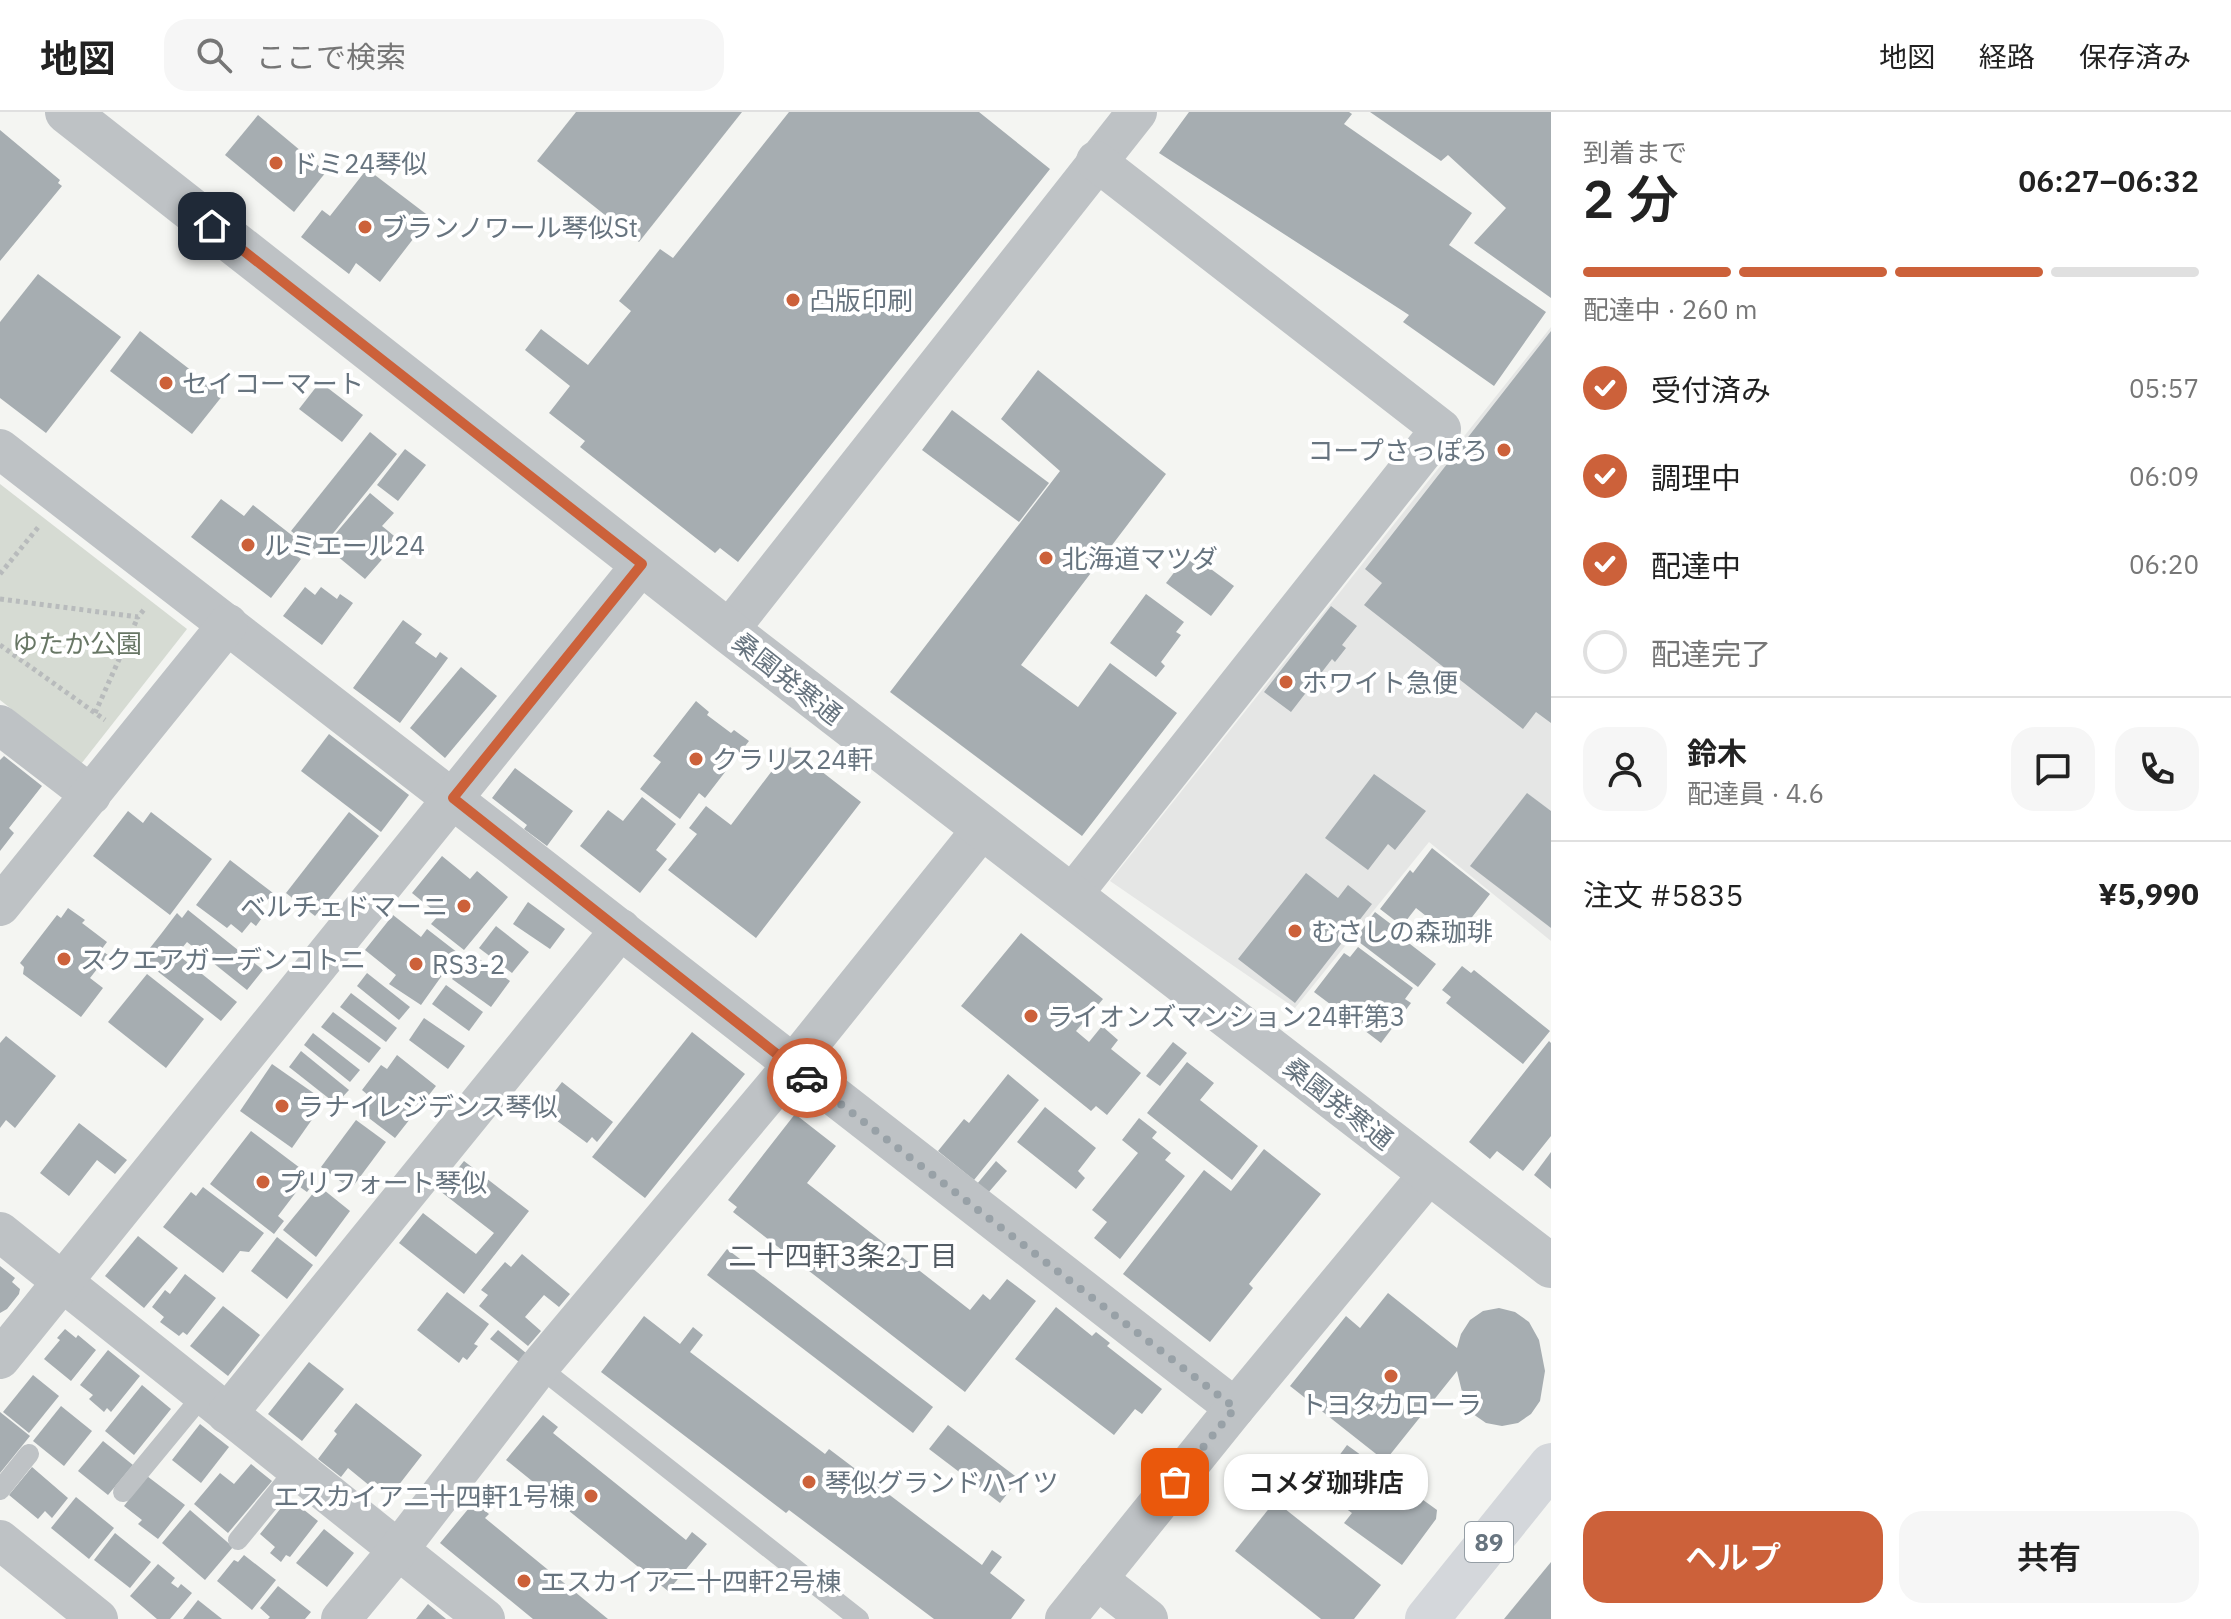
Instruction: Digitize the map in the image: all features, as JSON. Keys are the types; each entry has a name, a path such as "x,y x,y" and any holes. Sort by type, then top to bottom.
{"main road":[{"name":"89","path":"1427,1619 1551,1465"}],"street":[{"name":"桑園発寒通","path":"67,112 728,631 1551,1266"},
{"path":"728,631 1137,112"},
{"path":"1071,896 1441,429 1096,161"},
{"path":"0,449 1235,1408"},
{"path":"0,1359 642,564"},
{"path":"0,906 228,624"},
{"path":"0,725 91,795"},
{"path":"341,1619 539,1367 792,1066 983,828"},
{"path":"215,1404 621,929"},
{"path":"1065,1619 1429,1174"},
{"path":"0,1232 485,1619"},
{"path":"0,1540 98,1619"},
{"path":"1097,1579 1148,1619"}],"lane":[{"path":"539,1367 859,1619"},
{"path":"123,1492 215,1404"},
{"path":"0,1490 29,1454"},
{"path":"238,1540 296,1469"}],"path":[{"path":"0,574 40,525"},
{"path":"0,599 138,617"},
{"path":"95,713 138,617 147,606"},
{"path":"0,645 107,722"}],"shaded area":[{"path":"1551,327 1551,941 1429,842 1295,1008 1110,881"}],"green space":[{"name":"ゆたか公園","path":"0,484 187,629 81,764 0,700"}],"building":[{"path":"576,112 742,112 639,242 537,161"},
{"path":"789,112 979,112 1050,169 738,562 720,548 715,553 580,447 585,441 549,413 570,386 525,350 541,329 588,365 631,311 619,301 660,249 673,258"},
{"path":"1189,112 1349,112 1352,114 1344,124 1472,213 1449,245 1546,312 1494,386 1403,322 1409,315 1159,153"},
{"path":"1370,112 1551,112 1551,298 1474,243 1506,208 1448,155 1441,161"},
{"name":"ドミ24琴似","path":"258,115 326,172 294,212 225,155"},
{"path":"0,130 60,180 58,183 62,186 0,261"},
{"name":"ブランノワール琴似St","path":"367,169 430,217 380,282 356,263 349,274 301,237 322,210 330,216"},
{"path":"38,274 121,337 46,433 0,398 0,322"},
{"path":"140,331 223,395 192,434 110,371"},
{"name":"コープさっぽろ","path":"1551,331 1551,723 1536,712 1523,729 1364,605 1382,583 1365,569"},
{"path":"1038,370 1166,474 1021,665 1078,707 1110,663 1177,713 1082,836 890,692 1060,471 1001,419"},
{"path":"320,382 363,415 342,442 299,409"},
{"path":"952,410 1049,483 1019,522 922,450"},
{"path":"370,432 397,454 318,552 291,531"},
{"path":"405,449 426,465 398,501 377,485"},
{"path":"370,493 394,513 382,526 399,540 365,579 325,546"},
{"name":"ルミエール24","path":"221,499 244,516 253,505 298,540 290,551 301,559 271,598 191,537"},
{"path":"1189,553 1234,586 1211,616 1166,583"},
{"path":"305,587 315,595 321,587 337,599 340,594 353,603 322,645 283,616"},
{"path":"1146,594 1184,622 1176,632 1181,635 1161,662 1165,666 1156,677 1110,643"},
{"path":"1331,606 1357,626 1342,645 1346,648 1335,662 1332,659 1291,712 1264,692"},
{"path":"403,620 422,634 415,643 436,658 440,652 448,658 400,723 353,688"},
{"path":"461,667 497,696 445,758 410,728"},
{"name":"クラリス24軒","path":"696,701 709,712 707,715 731,733 734,730 749,741 705,798 699,793 680,819 640,789 661,762 653,756"},
{"path":"329,734 409,795 381,832 301,771"},
{"path":"790,747 861,802 756,938 668,870 697,834 689,828 706,806 731,825"},
{"path":"4,756 42,786 9,828 14,833 0,851 0,760"},
{"path":"515,768 573,811 547,846 524,829 527,825 492,798"},
{"path":"1374,774 1426,811 1395,850 1388,844 1368,870 1325,838"},
{"path":"1527,793 1551,811 1551,928 1470,866"},
{"path":"642,797 676,824 656,850 667,859 640,893 580,846 608,810 623,821"},
{"path":"128,811 143,823 151,812 212,859 170,915 93,856"},
{"path":"349,812 379,836 315,916 286,893"},
{"path":"1432,848 1490,894 1455,939 1416,908 1402,926 1380,909 1410,870 1413,873"},
{"name":"ベルチェドマーニ","path":"442,856 470,879 477,871 508,897 464,950 431,924 439,915 412,893"},
{"path":"230,860 273,893 262,907 267,911 256,926 251,922 242,933 231,924 227,928 196,905"},
{"path":"1306,873 1338,898 1348,885 1372,904 1295,1003 1238,959"},
{"path":"528,902 565,929 550,949 513,924"},
{"name":"スクエアガーデンコトニ","path":"68,908 107,942 101,950 108,955 90,978 103,988 81,1017 23,974 24,967 20,963 57,915 61,918"},
{"path":"188,910 263,970 247,990 187,942 177,954 237,1002 221,1021 147,963 151,957 146,953 177,913 182,918"},
{"path":"1375,912 1400,931 1397,934 1436,964 1418,987 1355,939"},
{"name":"RS3-2","path":"393,915 421,937 427,929 458,953 421,1005 389,984 396,975 365,950"},
{"path":"496,926 529,952 512,973 479,948"},
{"name":"ライオンズマンション24軒第3","path":"1021,933 1103,999 1076,1031 1089,1042 1102,1026 1118,1040 1111,1049 1141,1073 1107,1115 1096,1106 1091,1111 961,1006"},
{"path":"1358,947 1413,988 1405,999 1411,1003 1381,1043 1352,1021 1350,1025 1339,1017 1342,1013 1314,992 1344,953 1350,957"},
{"path":"471,953 510,981 491,1007 452,979"},
{"path":"1462,966 1471,973 1474,970 1550,1031 1523,1064 1446,1003 1451,997 1442,990"},
{"path":"367,973 410,1007 399,1020 357,986"},
{"path":"147,974 204,1019 166,1068 108,1022"},
{"path":"446,985 483,1012 469,1031 432,1004"},
{"path":"351,993 397,1028 386,1042 340,1007"},
{"path":"333,1012 381,1048 369,1063 321,1027"},
{"path":"424,1018 465,1046 448,1069 409,1040"},
{"path":"692,1032 745,1074 645,1198 592,1157"},
{"path":"313,1033 360,1070 350,1082 304,1045"},
{"path":"6,1036 56,1076 15,1128 6,1120 0,1128 0,1043"},
{"path":"1549,1041 1551,1136 1523,1171 1497,1151 1490,1159 1469,1142"},
{"path":"1173,1042 1187,1053 1160,1086 1146,1076"},
{"path":"301,1051 349,1090 336,1104 289,1067"},
{"path":"397,1055 436,1086 395,1138 357,1109 368,1095 362,1090 381,1065 387,1069"},
{"path":"1187,1062 1214,1083 1200,1100 1258,1146 1232,1180 1147,1113"},
{"name":"ラナイレジデンス琴似","path":"272,1064 325,1101 292,1148 240,1111"},
{"path":"1008,1074 1039,1100 974,1180 938,1151 964,1119 969,1123"},
{"path":"562,1082 613,1122 597,1142 592,1137 587,1143 541,1109"},
{"path":"1045,1107 1096,1148 1078,1171 1085,1178 1076,1189 1017,1142"},
{"path":"795,1114 836,1146 807,1183 970,1310 983,1294 990,1300 1007,1279 1036,1301 965,1392 733,1212 737,1207 728,1200"},
{"path":"1139,1118 1157,1132 1152,1138 1171,1153 1165,1160 1185,1176 1120,1259 1094,1238 1107,1222 1092,1210 1138,1153 1122,1140"},
{"path":"356,1120 386,1142 351,1189 321,1167"},
{"path":"79,1123 127,1160 115,1174 97,1160 69,1196 40,1173"},
{"name":"プリフォート琴似","path":"251,1131 316,1180 307,1192 300,1187 278,1216 284,1221 274,1234 210,1184"},
{"path":"1264,1149 1321,1194 1249,1284 1253,1288 1210,1342 1123,1274 1204,1170 1231,1191"},
{"path":"1551,1152 1551,1189 1534,1175"},
{"path":"464,1161 529,1211 464,1294 399,1243 423,1213 476,1254 494,1233 440,1191"},
{"path":"996,1161 1007,1171 988,1193 977,1184"},
{"path":"319,1186 350,1211 316,1257 283,1230"},
{"path":"203,1187 264,1233 249,1252 240,1251 223,1273 163,1227 191,1192 196,1196"},
{"path":"138,1236 178,1268 144,1308 105,1276"},
{"path":"277,1237 313,1265 287,1299 251,1271"},
{"path":"727,1249 933,1407 913,1433 707,1275"},
{"path":"522,1254 570,1294 559,1307 544,1295 525,1317 541,1331 528,1346 479,1306 488,1295 481,1290 505,1262 511,1267"},
{"path":"0,1266 15,1278 12,1282 20,1289 7,1309 0,1313"},
{"path":"185,1274 216,1298 187,1335 183,1332 179,1336 160,1322 164,1317 152,1307 165,1290 170,1294"},
{"path":"447,1292 489,1324 474,1344 478,1346 467,1360 463,1357 459,1363 417,1330"},
{"path":"1388,1293 1457,1348 1470,1320 1483,1311 1499,1308 1515,1312 1529,1322 1539,1340 1545,1371 1540,1401 1531,1414 1518,1423 1502,1426 1486,1423 1473,1414 1464,1400 1457,1371 1385,1461 1290,1386 1346,1316 1360,1328"},
{"path":"223,1306 260,1335 228,1376 190,1346"},
{"path":"1056,1307 1092,1336 1096,1332 1110,1343 1107,1346 1162,1389 1142,1414 1135,1409 1114,1435 1015,1359"},
{"name":"琴似グランドハイツ","path":"644,1316 680,1344 693,1327 703,1335 690,1352 825,1454 829,1449 982,1565 992,1550 1002,1557 990,1573 1025,1600 1011,1619 934,1619 789,1510 786,1513 601,1372"},
{"path":"65,1329 96,1350 71,1381 44,1359"},
{"path":"498,1330 526,1353 519,1362 490,1339"},
{"path":"108,1350 140,1376 111,1412 107,1408 104,1412 89,1399 93,1395 80,1385"},
{"path":"309,1362 344,1389 302,1441 268,1414"},
{"path":"33,1375 59,1396 29,1433 3,1412"},
{"path":"142,1385 171,1409 134,1455 105,1431"},
{"path":"356,1403 422,1455 391,1495 374,1481 370,1486 348,1468 341,1477 318,1459 337,1434 334,1431"},
{"path":"61,1406 92,1431 64,1466 33,1441"},
{"path":"0,1412 30,1436 0,1473"},
{"name":"エスカイア二十四軒1号棟","path":"543,1415 558,1427 553,1433 686,1540 692,1532 707,1544 668,1591 506,1460"},
{"path":"200,1424 229,1447 201,1483 172,1460"},
{"path":"948,1425 1019,1479 1000,1503 929,1449"},
{"path":"103,1441 133,1465 108,1495 78,1471"},
{"path":"1347,1445 1437,1510 1436,1519 1402,1565 1344,1523 1352,1513 1327,1495 1332,1488 1321,1480"},
{"path":"251,1464 272,1481 228,1533 194,1504 220,1473 234,1484"},
{"path":"32,1467 68,1498 52,1518 45,1511 38,1519 9,1495"},
{"path":"147,1476 185,1505 158,1539 138,1524 142,1520 124,1506"},
{"path":"76,1497 114,1528 89,1559 51,1528"},
{"path":"289,1498 318,1521 290,1557 286,1555 281,1562 270,1553 275,1547 260,1534"},
{"path":"1275,1501 1381,1585 1354,1619 1321,1619 1235,1551"},
{"name":"エスカイア二十四軒2号棟","path":"474,1502 489,1514 485,1518 608,1619 533,1619 440,1543"},
{"path":"190,1510 233,1547 205,1580 162,1543"},
{"path":"324,1529 354,1553 327,1587 296,1563"},
{"path":"115,1533 151,1562 130,1588 94,1560"},
{"path":"244,1555 276,1580 252,1610 217,1581 234,1560 238,1562"},
{"path":"1551,1562 1551,1619 1504,1619"},
{"path":"158,1564 175,1578 171,1583 178,1588 181,1584 192,1593 170,1619 157,1619 130,1596"},
{"path":"278,1586 311,1612 305,1619 268,1619 270,1617 260,1608"},
{"path":"198,1600 222,1619 183,1619"},
{"path":"428,1604 446,1619 416,1619"}],"way so far":[{"path":"807,1078 1235,1408 1175,1482"}],"place":[{"name":"ドミ24琴似","path":"276,163"},
{"name":"ブランノワール琴似St","path":"365,227"},
{"name":"凸版印刷","path":"793,300"},
{"name":"セイコーマート","path":"166,383"},
{"name":"コープさっぽろ","path":"1504,450"},
{"name":"ルミエール24","path":"248,545"},
{"name":"北海道マツダ","path":"1046,558"},
{"name":"ホワイト急便","path":"1286,682"},
{"name":"クラリス24軒","path":"696,759"},
{"name":"ベルチェドマーニ","path":"464,906"},
{"name":"むさしの森珈琲","path":"1295,931"},
{"name":"スクエアガーデンコトニ","path":"64,959"},
{"name":"RS3-2","path":"416,964"},
{"name":"ライオンズマンション24軒第3","path":"1031,1016"},
{"name":"ラナイレジデンス琴似","path":"282,1106"},
{"name":"プリフォート琴似","path":"263,1182"},
{"name":"トヨタカローラ","path":"1391,1376"},
{"name":"琴似グランドハイツ","path":"809,1482"},
{"name":"コメダ珈琲店","path":"1175,1482"},
{"name":"エスカイア二十四軒1号棟","path":"591,1496"},
{"name":"エスカイア二十四軒2号棟","path":"524,1581"}],"district":[{"name":"二十四軒3条2丁目","path":"843,1255"}],"route":[{"path":"212,226 642,564 453,798 807,1078"}]}
